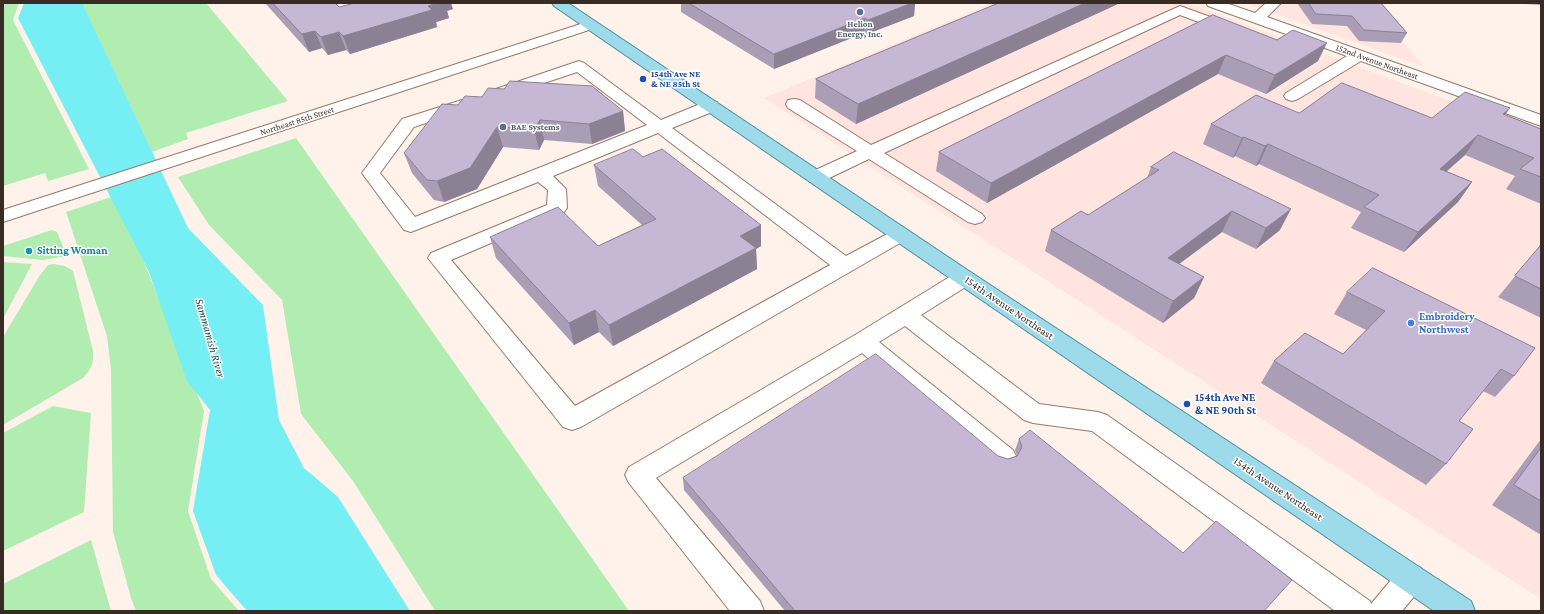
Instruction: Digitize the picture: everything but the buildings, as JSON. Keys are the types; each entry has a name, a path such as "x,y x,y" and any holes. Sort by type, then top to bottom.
{"main road":[{"name":"154th Avenue Northeast","path":"559,3 900,235 1460,611"}],"street":[{"path":"1161,3 1186,6 1246,35"},
{"name":"152nd Avenue Northeast","path":"1213,3 1541,121"},
{"path":"1257,19 1272,3"},
{"path":"816,177 1186,6"},
{"name":"Northeast 85th Street","path":"8,214 590,24"},
{"path":"1292,96 1359,56"},
{"path":"711,106 661,126 411,226 371,174 408,123 579,66 661,126 845,266"},
{"path":"794,104 975,218"},
{"path":"541,174 557,189 557,208 438,258 572,420 900,235"},
{"path":"749,611 638,475 863,342 964,278"},
{"path":"906,315 1033,413 1098,422 1359,611"},
{"path":"863,342 1004,458"},
{"path":"1384,611 1410,578"}],"shaded area":[{"path":"993,3 1188,3 1541,135 1541,599 764,98"},
{"path":"1245,3 1370,3 1424,67"}],"green space":[{"path":"3,3 19,3 13,20 89,169 48,181 45,173 3,186"},
{"path":"81,3 206,3 288,101 186,133 188,139 152,152"},
{"path":"296,138 629,611 435,611 353,481 301,414 282,300 209,225 178,177"},
{"path":"117,195 204,411 188,511 211,579 239,611 136,611 131,598 113,532 111,370 107,336 66,212"},
{"path":"52,230 57,232 67,256 43,260 3,256 3,246"},
{"path":"3,262 32,264 3,319"},
{"path":"54,264 65,266 73,271 93,351 91,366 83,378 3,425 3,337 40,275 48,265"},
{"path":"53,406 91,413 84,512 3,551 3,433"},
{"path":"91,540 111,611 3,611 3,584"}],"water":[{"name":"Sammamish River","path":"24,3 82,3 188,228 263,305 279,420 304,468 338,497 410,611 247,611 216,575 193,511 210,410 187,381 149,272 18,18"}],"place":[{"name":"Helion Energy, Inc.","path":"860,12"},
{"name":"154th Ave NE & NE 85th St","path":"643,79"},
{"name":"BAE Systems","path":"503,127"},
{"name":"Sitting Woman","path":"29,251"},
{"name":"Embroidery Northwest","path":"1411,323"},
{"name":"154th Ave NE & NE 90th St","path":"1187,404"}]}
